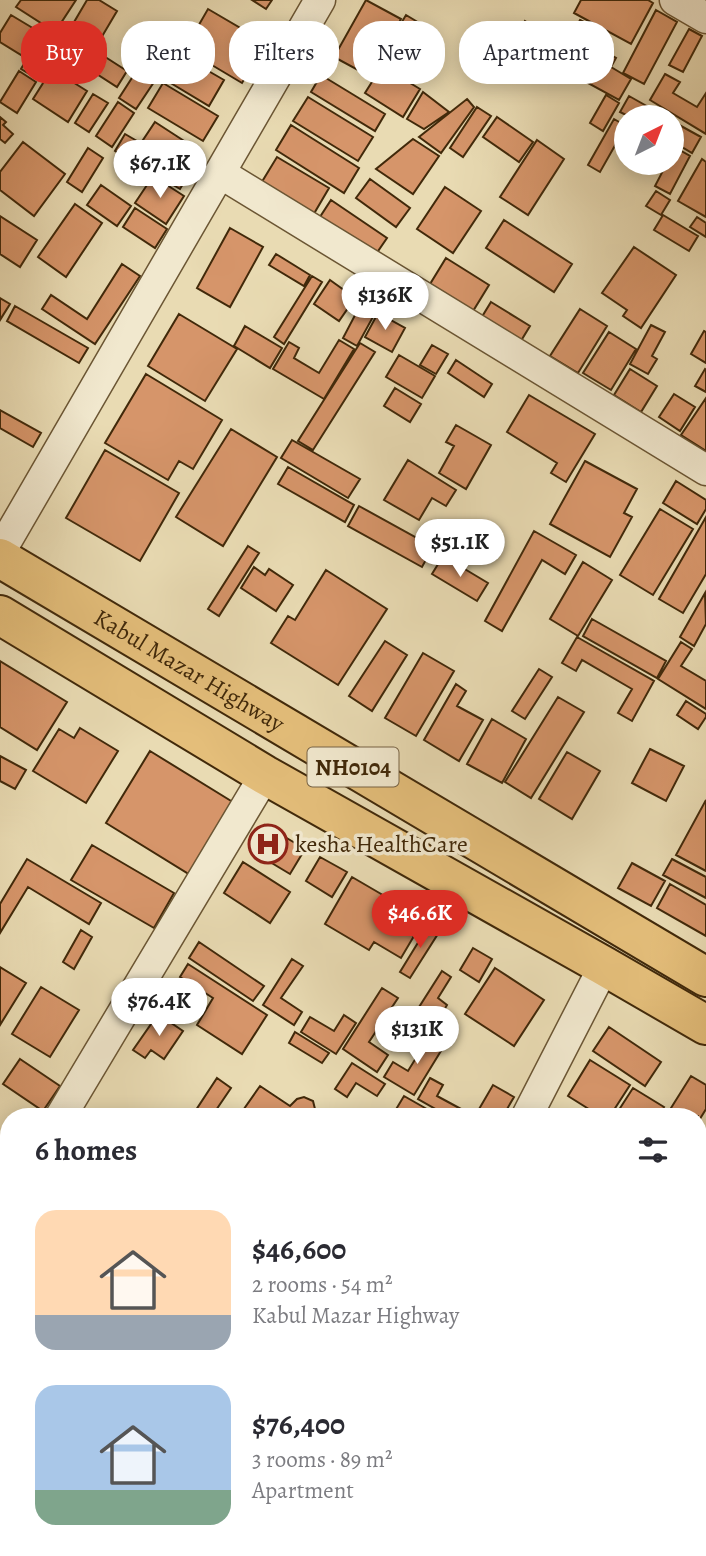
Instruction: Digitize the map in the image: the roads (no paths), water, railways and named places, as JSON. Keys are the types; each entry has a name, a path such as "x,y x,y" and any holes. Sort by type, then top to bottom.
{"highway":[{"name":"Kabul Mazar Highway","path":"0,558 705,973"},
{"name":"Kabul Mazar Highway","path":"0,615 265,775 706,1025"}],"street":[{"path":"0,552 320,0"},
{"path":"675,0 706,18"},
{"path":"220,173 706,470"},
{"path":"66,1108 265,775"},
{"path":"531,1108 604,966"}],"place":[{"name":"kesha HealthCare","path":"268,844"}]}
